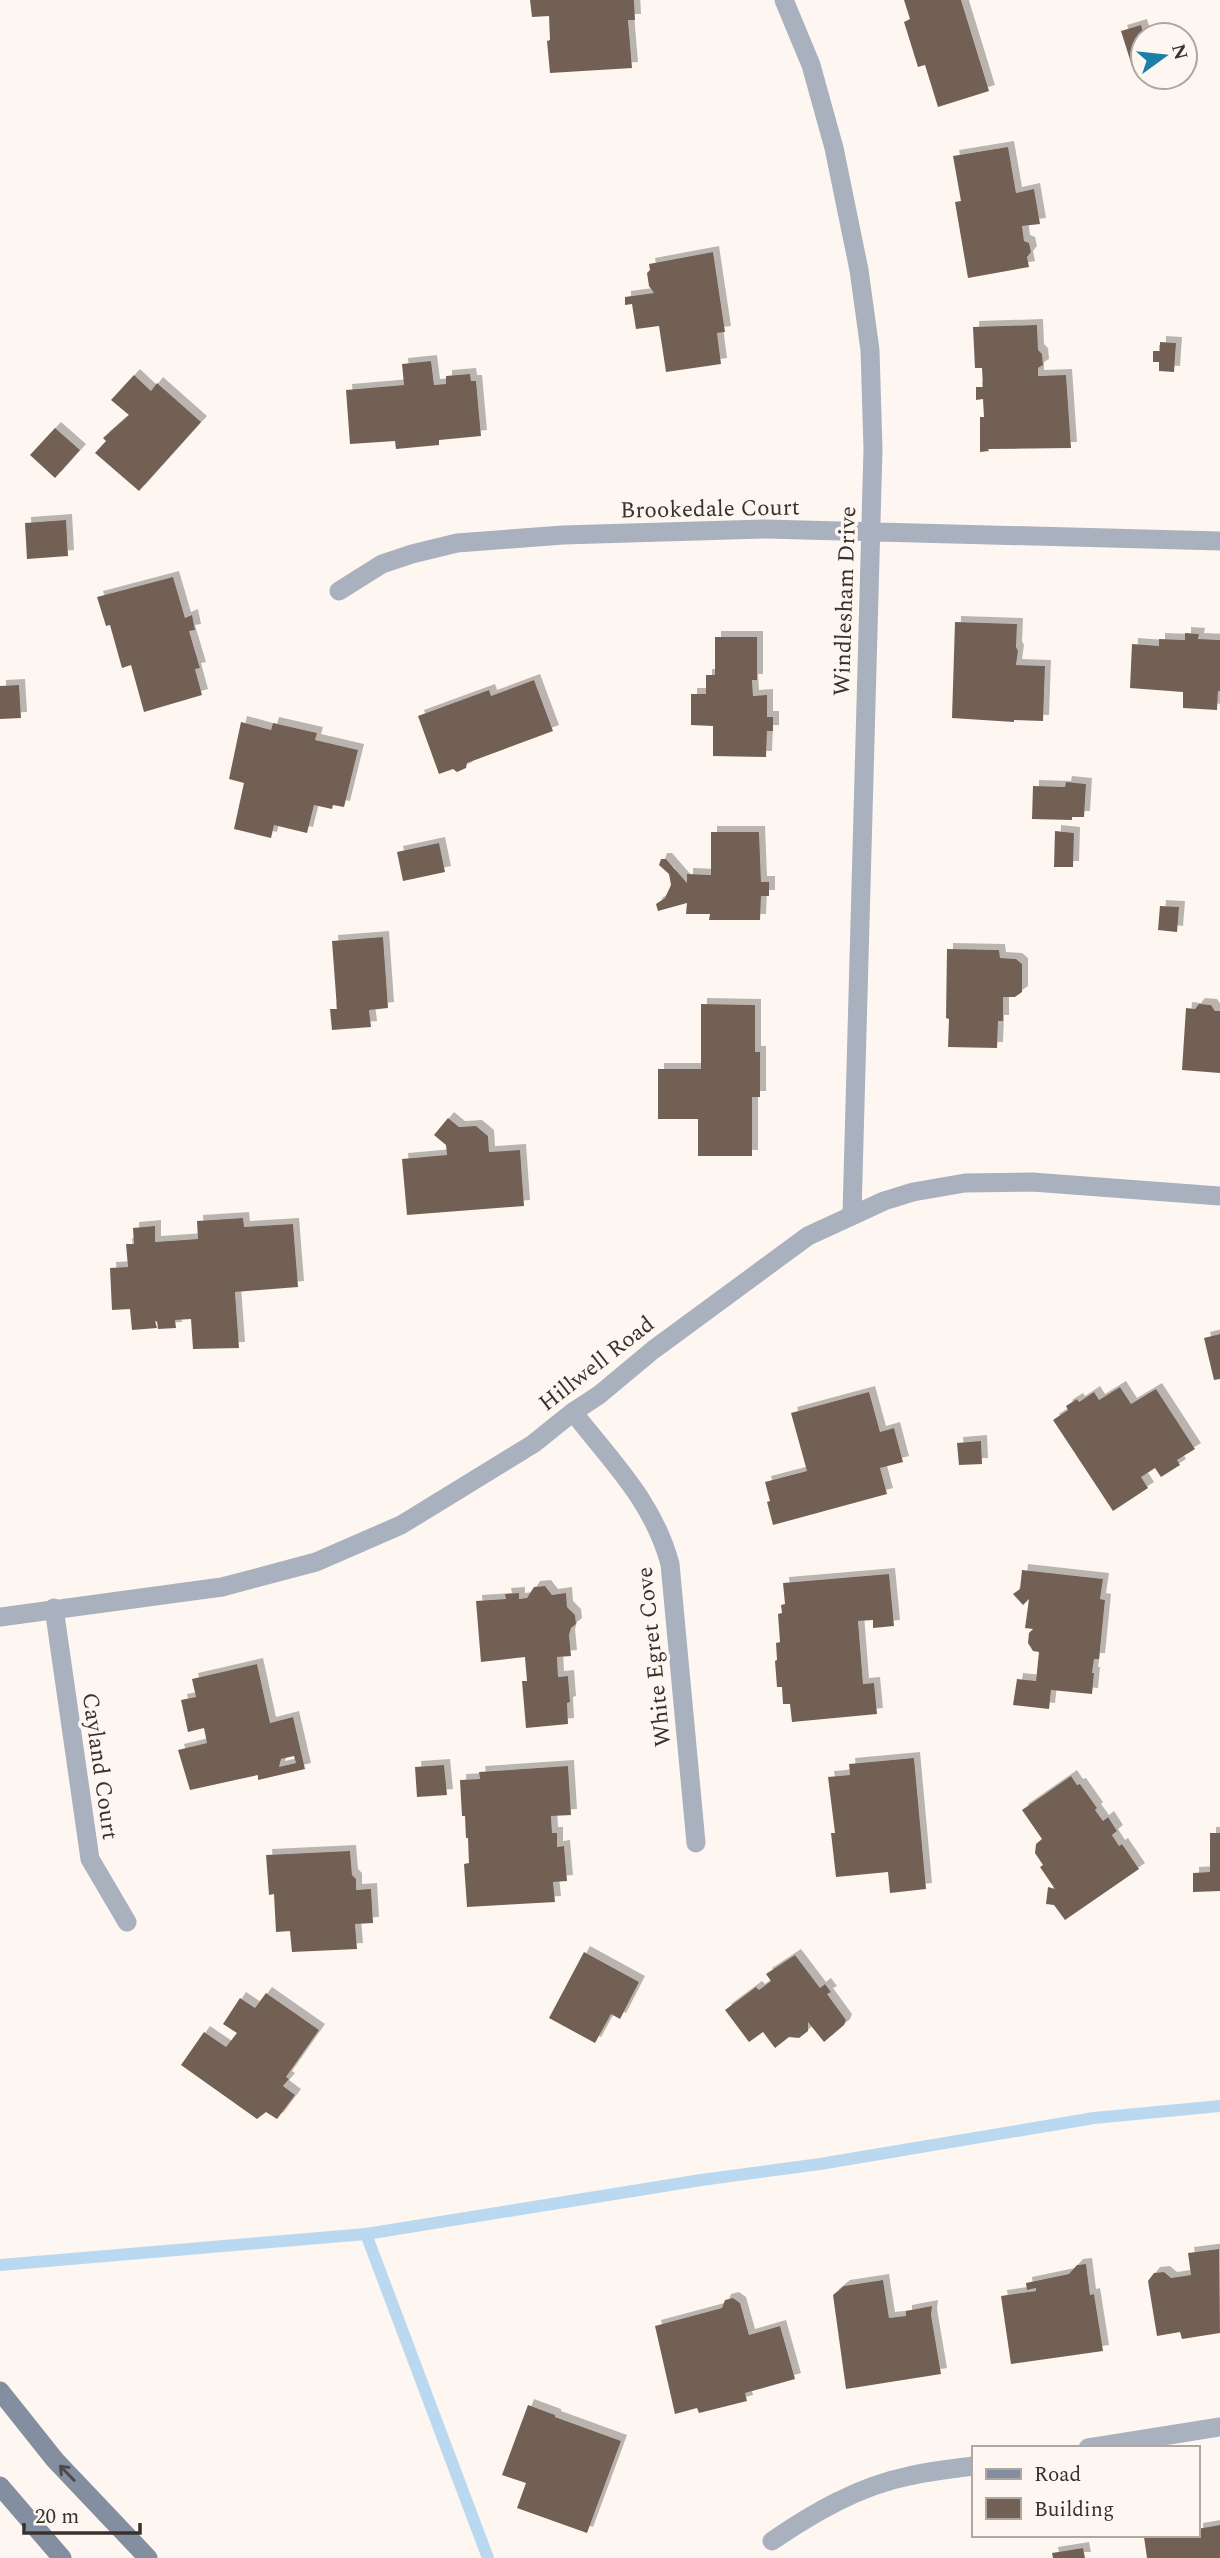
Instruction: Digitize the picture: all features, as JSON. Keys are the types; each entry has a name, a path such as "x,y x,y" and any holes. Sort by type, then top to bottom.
{"main road":[{"path":"0,2391 55,2460 148,2558"},
{"path":"0,2486 62,2558"}],"street":[{"name":"Windlesham Drive","path":"784,0 811,65 834,148 859,270 870,350 873,449 852,1214"},
{"name":"Brookedale Court","path":"339,592 382,564 457,542 563,535 766,529 1220,541"},
{"name":"Hillwell Road","path":"0,1617 222,1587 316,1562 401,1525 533,1444 599,1395 653,1350 798,1243 852,1214 914,1192 965,1183 1032,1182 1220,1196"},
{"name":"White Egret Cove","path":"573,1412 642,1498 663,1541 670,1564 696,1843"},
{"name":"Cayland Court","path":"54,1608 90,1859 127,1922"},
{"path":"1101,2446 1220,2427"},
{"path":"772,2542 819,2510 873,2486 908,2476 972,2466"}],"building":[{"path":"530,0 634,0 635,20 628,20 632,68 550,73 547,41 550,40 549,16 532,17"},
{"path":"904,0 961,0 989,91 938,107 925,65 918,67 904,22 910,19"},
{"path":"1129,29 1129,56 1121,31"},
{"path":"1008,147 1016,193 1034,189 1040,224 1022,226 1024,241 1029,243 1031,252 1027,257 1029,267 968,278 955,202 961,201 953,156"},
{"path":"713,252 725,332 717,333 721,364 666,372 659,326 636,329 632,304 625,305 625,297 654,293 649,286 649,264"},
{"path":"1037,325 1038,350 1042,354 1043,365 1038,368 1038,376 1066,375 1071,448 988,449 989,451 980,452 983,399 976,400 976,387 983,387 982,368 975,368 973,327"},
{"path":"1160,342 1176,343 1174,372 1159,371 1159,362 1153,362 1153,351 1160,351"},
{"path":"431,361 434,385 446,384 446,376 470,374 471,381 476,381 481,436 439,440 439,445 396,449 395,441 350,444 346,390 404,385 402,364"},
{"path":"134,375 151,391 157,383 201,422 139,491 95,453 106,441 103,438 129,415 111,400"},
{"path":"55,428 80,450 55,478 30,455"},
{"path":"66,520 68,556 27,559 25,523"},
{"path":"173,577 185,618 192,615 195,630 189,631 200,668 195,669 202,695 144,712 131,665 122,668 110,625 106,626 97,597"},
{"path":"955,622 1017,624 1016,665 1045,666 1043,721 952,718"},
{"path":"1185,633 1199,634 1198,639 1220,640 1220,691 1217,710 1183,708 1183,692 1130,688 1132,644 1159,646 1159,639 1185,640"},
{"path":"715,637 757,637 757,680 752,680 753,696 767,695 767,717 773,717 773,731 767,731 766,757 713,756 713,726 691,725 691,694 706,694 706,675 715,675"},
{"path":"534,680 553,731 467,763 466,768 457,772 453,769 439,774 418,716 489,690 491,696"},
{"path":"19,685 21,718 0,719 0,686"},
{"path":"241,722 271,730 273,723 317,733 315,740 358,750 344,807 333,805 332,809 314,805 307,833 274,825 271,838 234,829 244,783 229,779"},
{"path":"1066,782 1086,784 1084,817 1072,817 1072,820 1032,819 1033,786 1065,787"},
{"path":"1055,831 1074,833 1073,867 1054,867"},
{"path":"711,832 759,832 761,882 769,882 769,896 761,896 760,920 709,920 710,914 686,914 687,903 658,911 656,904 665,898 671,885 669,874 659,865 661,859 666,859 687,883 687,874 711,875"},
{"path":"439,843 445,872 403,881 397,852"},
{"path":"1160,906 1179,907 1177,932 1158,930"},
{"path":"383,937 388,1008 369,1010 371,1027 332,1030 330,1009 337,1009 332,941"},
{"path":"947,949 999,950 1000,958 1016,959 1022,964 1022,992 1015,997 1003,997 1003,1021 998,1021 997,1048 948,1047"},
{"path":"701,1004 755,1005 755,1052 760,1052 760,1097 752,1097 752,1156 698,1156 698,1119 658,1119 658,1069 701,1069"},
{"path":"1199,1004 1211,1005 1215,1011 1220,1011 1220,1073 1182,1070 1186,1008 1195,1009"},
{"path":"448,1118 459,1127 476,1126 488,1136 489,1152 520,1150 524,1206 407,1215 402,1159 447,1155 446,1145 434,1135"},
{"path":"243,1218 244,1227 293,1224 298,1287 235,1292 239,1348 193,1349 191,1319 175,1320 176,1328 158,1329 155,1321 157,1328 132,1330 130,1309 112,1310 110,1268 128,1267 126,1244 134,1244 133,1228 155,1226 155,1242 198,1239 197,1221"},
{"path":"1220,1334 1220,1379 1214,1380 1204,1338"},
{"path":"1120,1387 1131,1404 1156,1389 1195,1449 1177,1460 1180,1465 1161,1477 1155,1468 1141,1477 1148,1488 1113,1511 1053,1420 1068,1410 1066,1406 1077,1399 1079,1402 1094,1392 1099,1400"},
{"path":"869,1392 880,1432 894,1428 903,1462 880,1468 887,1494 773,1525 765,1482 807,1471 791,1413"},
{"path":"981,1441 982,1464 959,1465 957,1443"},
{"path":"1022,1570 1103,1579 1100,1599 1105,1600 1099,1659 1094,1659 1092,1673 1092,1694 1051,1690 1049,1709 1013,1705 1017,1679 1036,1681 1039,1652 1033,1651 1028,1643 1029,1633 1033,1629 1025,1628 1029,1599 1023,1605 1013,1594 1020,1589"},
{"path":"889,1574 894,1626 873,1628 873,1620 858,1621 863,1684 874,1683 877,1714 792,1722 790,1704 783,1704 782,1687 777,1687 775,1661 776,1643 780,1642 778,1614 782,1613 781,1605 785,1604 783,1583"},
{"path":"545,1586 552,1595 566,1593 567,1607 575,1615 576,1624 569,1635 571,1656 557,1657 558,1677 568,1676 568,1724 526,1728 522,1681 527,1681 525,1657 481,1662 476,1601 506,1599 505,1594 519,1593 519,1599 527,1598 534,1587"},
{"path":"257,1664 270,1723 293,1717 305,1769 258,1780 258,1775 190,1790 178,1750 207,1743 204,1728 188,1732 181,1700 196,1697 192,1679","holes":["294,1756 296,1763 279,1767 281,1759"]},
{"path":"914,1758 926,1889 890,1893 888,1872 836,1877 831,1833 835,1833 828,1777 850,1775 849,1764"},
{"path":"444,1765 447,1795 417,1797 415,1767"},
{"path":"568,1766 571,1815 551,1816 552,1833 557,1833 557,1847 564,1846 567,1881 553,1882 555,1902 467,1907 464,1864 469,1863 468,1838 465,1816 462,1816 460,1780 480,1779 479,1772"},
{"path":"1071,1776 1077,1785 1080,1784 1103,1821 1108,1817 1117,1831 1112,1835 1119,1846 1122,1844 1139,1869 1065,1920 1054,1905 1046,1904 1048,1887 1055,1889 1040,1867 1043,1865 1035,1853 1036,1844 1042,1839 1022,1810"},
{"path":"1210,1833 1220,1833 1220,1891 1193,1892 1193,1873 1210,1872"},
{"path":"350,1851 356,1890 371,1889 373,1923 355,1924 357,1949 292,1952 290,1931 276,1932 274,1894 269,1895 266,1855"},
{"path":"584,1952 639,1982 620,2019 611,2014 595,2043 549,2018"},
{"path":"795,1955 820,1988 825,1984 831,1992 827,1994 846,2020 844,2025 824,2042 808,2022 808,2031 799,2038 789,2037 775,2048 763,2032 749,2042 725,2010 756,1987 759,1990 771,1981 766,1974"},
{"path":"266,1993 319,2030 286,2077 289,2079 283,2086 295,2095 277,2119 266,2112 257,2119 181,2065 204,2032 226,2047 237,2033 223,2024 240,1998 255,2008"},
{"path":"1219,2249 1220,2333 1182,2339 1180,2332 1157,2336 1148,2281 1154,2273 1164,2272 1171,2278 1191,2275 1188,2253"},
{"path":"1086,2264 1103,2351 1011,2364 1001,2296 1036,2291 1036,2288 1027,2290 1026,2283 1069,2274 1077,2265"},
{"path":"883,2280 889,2318 906,2316 906,2311 932,2306 931,2315 941,2374 846,2389 833,2295 844,2286"},
{"path":"733,2298 740,2303 749,2335 780,2326 795,2379 745,2393 747,2401 699,2413 697,2408 675,2414 655,2326 722,2308 725,2300"},
{"path":"528,2405 621,2441 587,2533 517,2508 526,2483 502,2475"},
{"path":"1220,2525 1220,2558 1147,2558 1144,2537 1199,2537 1199,2529"},
{"path":"1083,2548 1085,2558 1053,2558 1052,2553"}],"waterway":[{"path":"0,2265 366,2234 701,2180 820,2164 1094,2118 1220,2106"},
{"path":"366,2234 488,2558"}]}
